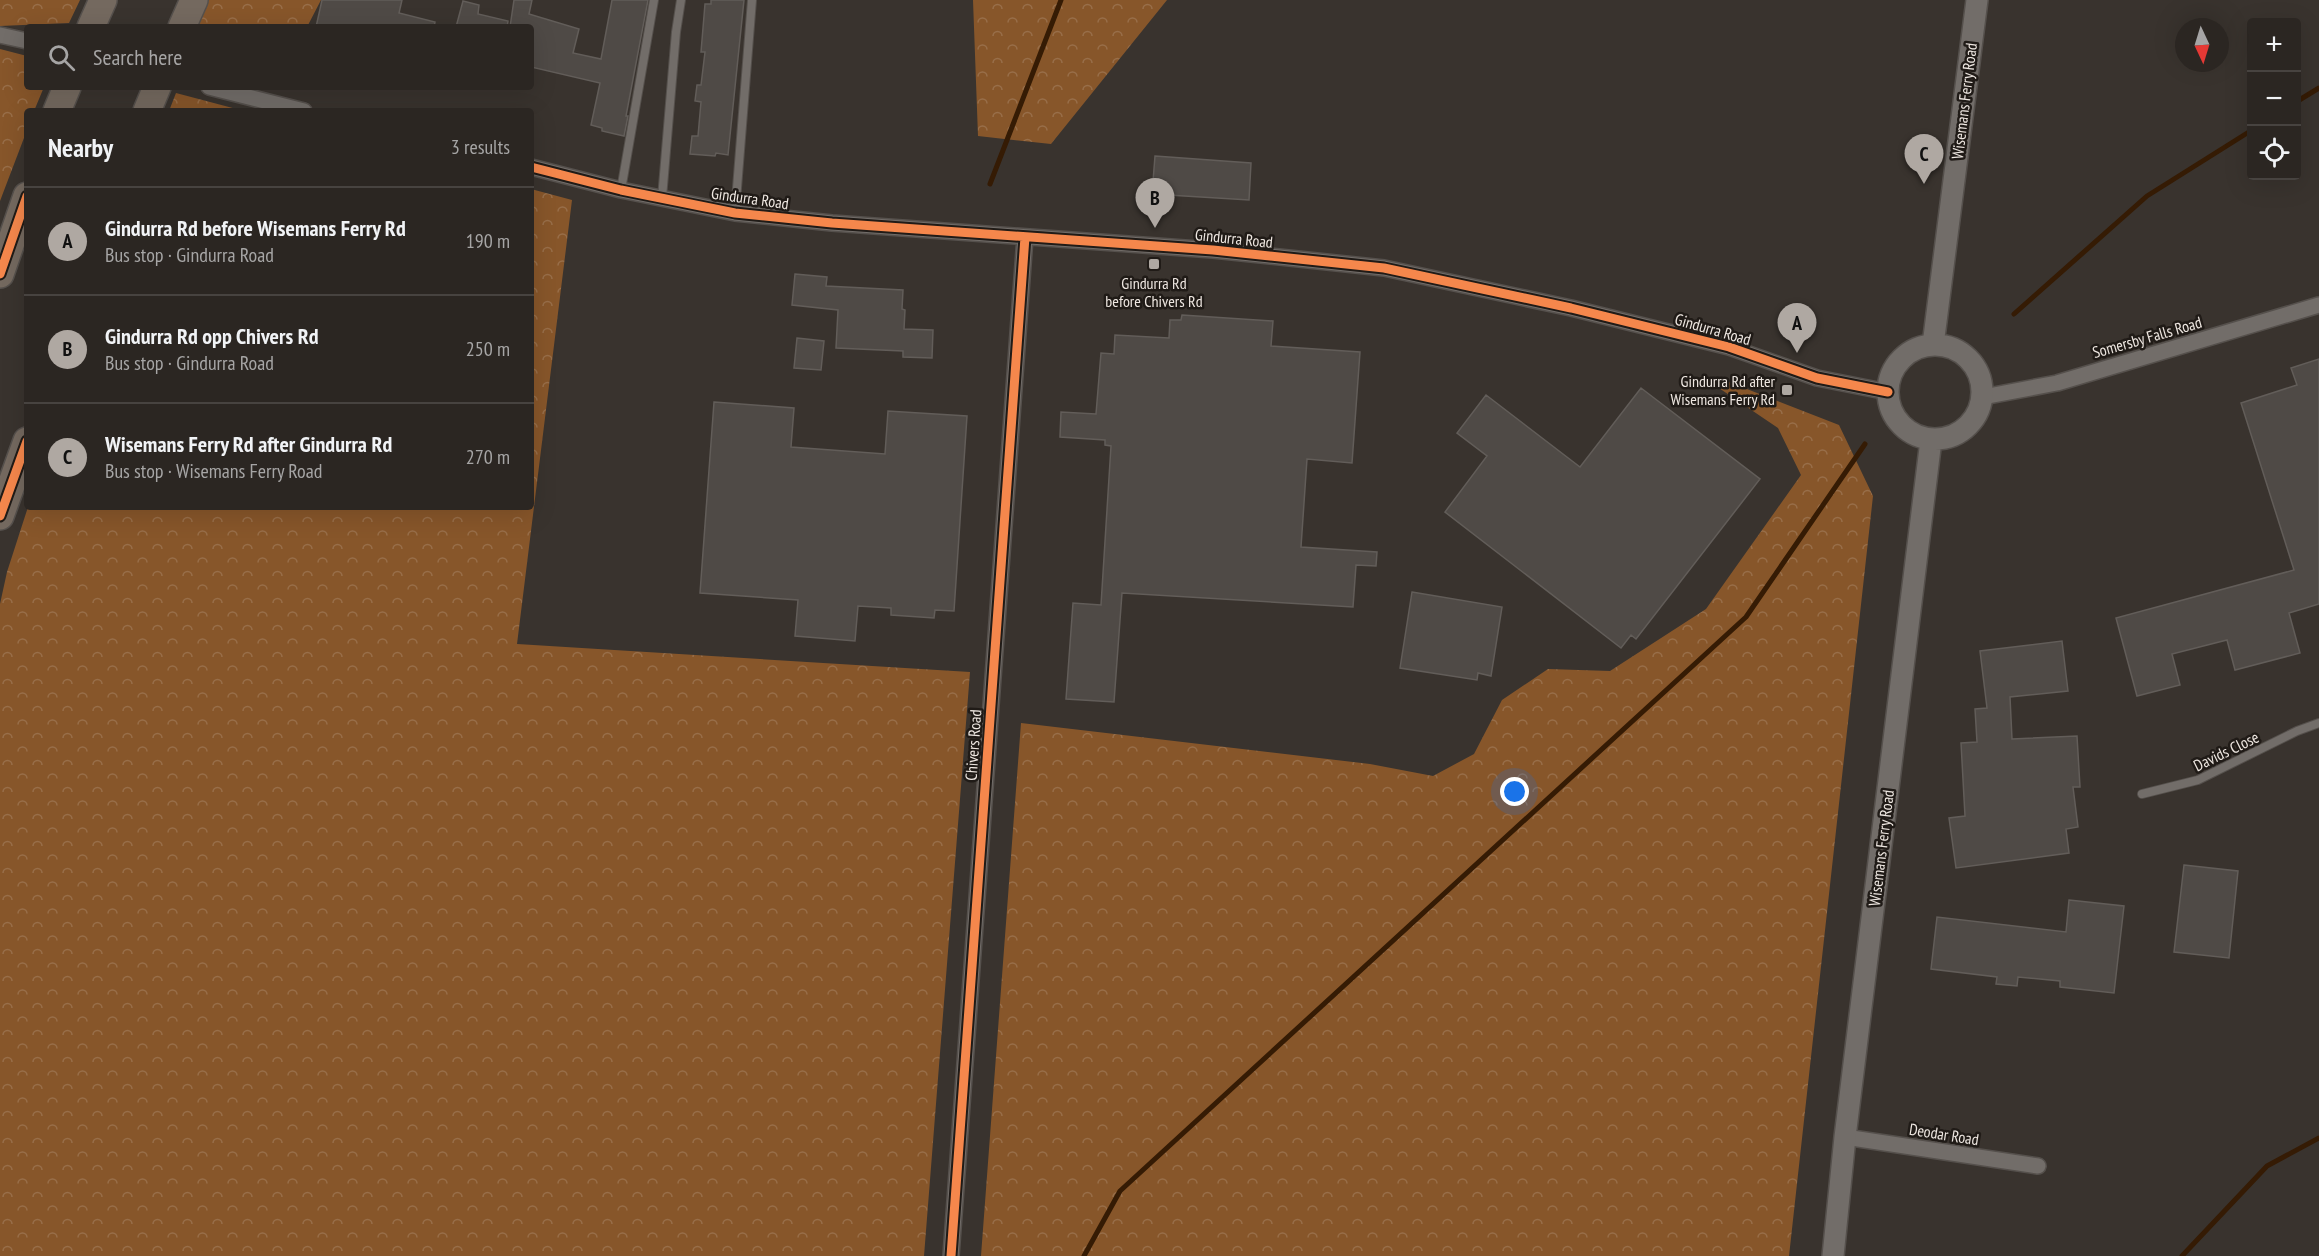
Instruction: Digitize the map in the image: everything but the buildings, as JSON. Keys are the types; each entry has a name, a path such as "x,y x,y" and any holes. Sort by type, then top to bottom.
{"highway":[{"path":"92,24 103,0"},
{"path":"183,24 194,0"},
{"path":"58,108 66,90"},
{"path":"148,108 156,90"},
{"path":"0,274 24,205"},
{"path":"0,516 24,449"}],"main road":[{"name":"Wisemans Ferry Road","path":"1933,345 1977,0"},
{"path":"1933,345 1946,346 1959,351 1969,359 1982,383 1983,397 1979,411 1971,424 1959,434 1945,439 1930,440 1905,429 1895,418 1889,406 1888,392 1890,378 1896,365 1906,355 1919,348 1933,345"},
{"name":"Wisemans Ferry Road","path":"1833,1256 1845,1137 1930,440"}],"street":[{"path":"0,35 24,40"},
{"path":"221,90 292,108"},
{"name":"Gindurra Road","path":"534,168 621,190 735,213 832,223 1213,250 1384,268 1571,308 1729,347 1817,378 1888,392"},
{"name":"Chivers Road","path":"951,1256 1025,237"},
{"name":"Somersby Falls Road","path":"1983,397 2057,383 2319,305"},
{"name":"Deodar Road","path":"1845,1137 2038,1166"}],"lane":[{"path":"621,190 654,0"},
{"path":"662,198 676,32 681,0"},
{"path":"735,213 752,0"},
{"name":"Davids Close","path":"2142,795 2198,780 2297,731 2319,723"}],"green space":[{"path":"0,0 80,0 69,23 0,26"},
{"path":"202,0 321,0 309,24 188,24"},
{"path":"973,0 1167,0 1051,144 978,136"},
{"path":"0,49 24,55 24,90 43,90 35,108 24,108 24,138 0,201"},
{"path":"176,93 233,108 170,108"},
{"path":"534,190 572,200 534,507"},
{"path":"1710,382 1729,382 1839,425 1873,496 1789,1256 981,1256 1021,723 1370,764 1433,776 1474,754 1502,700 1548,669 1610,671 1706,609 1801,475 1778,428"},
{"path":"27,510 534,510 517,644 970,672 924,1256 0,1256 0,604 7,572"}],"waterway":[{"path":"990,184 1061,0"},
{"path":"2301,99 2319,88"},
{"path":"2014,314 2147,196 2247,133"},
{"path":"1084,1256 1120,1191 1746,617 1865,444"},
{"path":"2182,1256 2267,1166 2319,1138"}],"cycle path":[{"path":"534,168 621,190 735,213 832,223 1213,250 1384,268 1571,308 1729,347 1817,378 1888,392"},
{"path":"0,274 24,205"},
{"path":"951,1256 1025,237"},
{"path":"0,516 24,449"}],"place":[{"name":"Wisemans Ferry Rd after Gindurra Rd","path":"1924,184"},
{"name":"Gindurra Rd opp Chivers Rd","path":"1155,228"},
{"name":"Gindurra Rd before Chivers Rd","path":"1154,264"},
{"name":"Gindurra Rd before Wisemans Ferry Rd","path":"1797,353"},
{"name":"Gindurra Rd after Wisemans Ferry Rd","path":"1787,390"}]}
